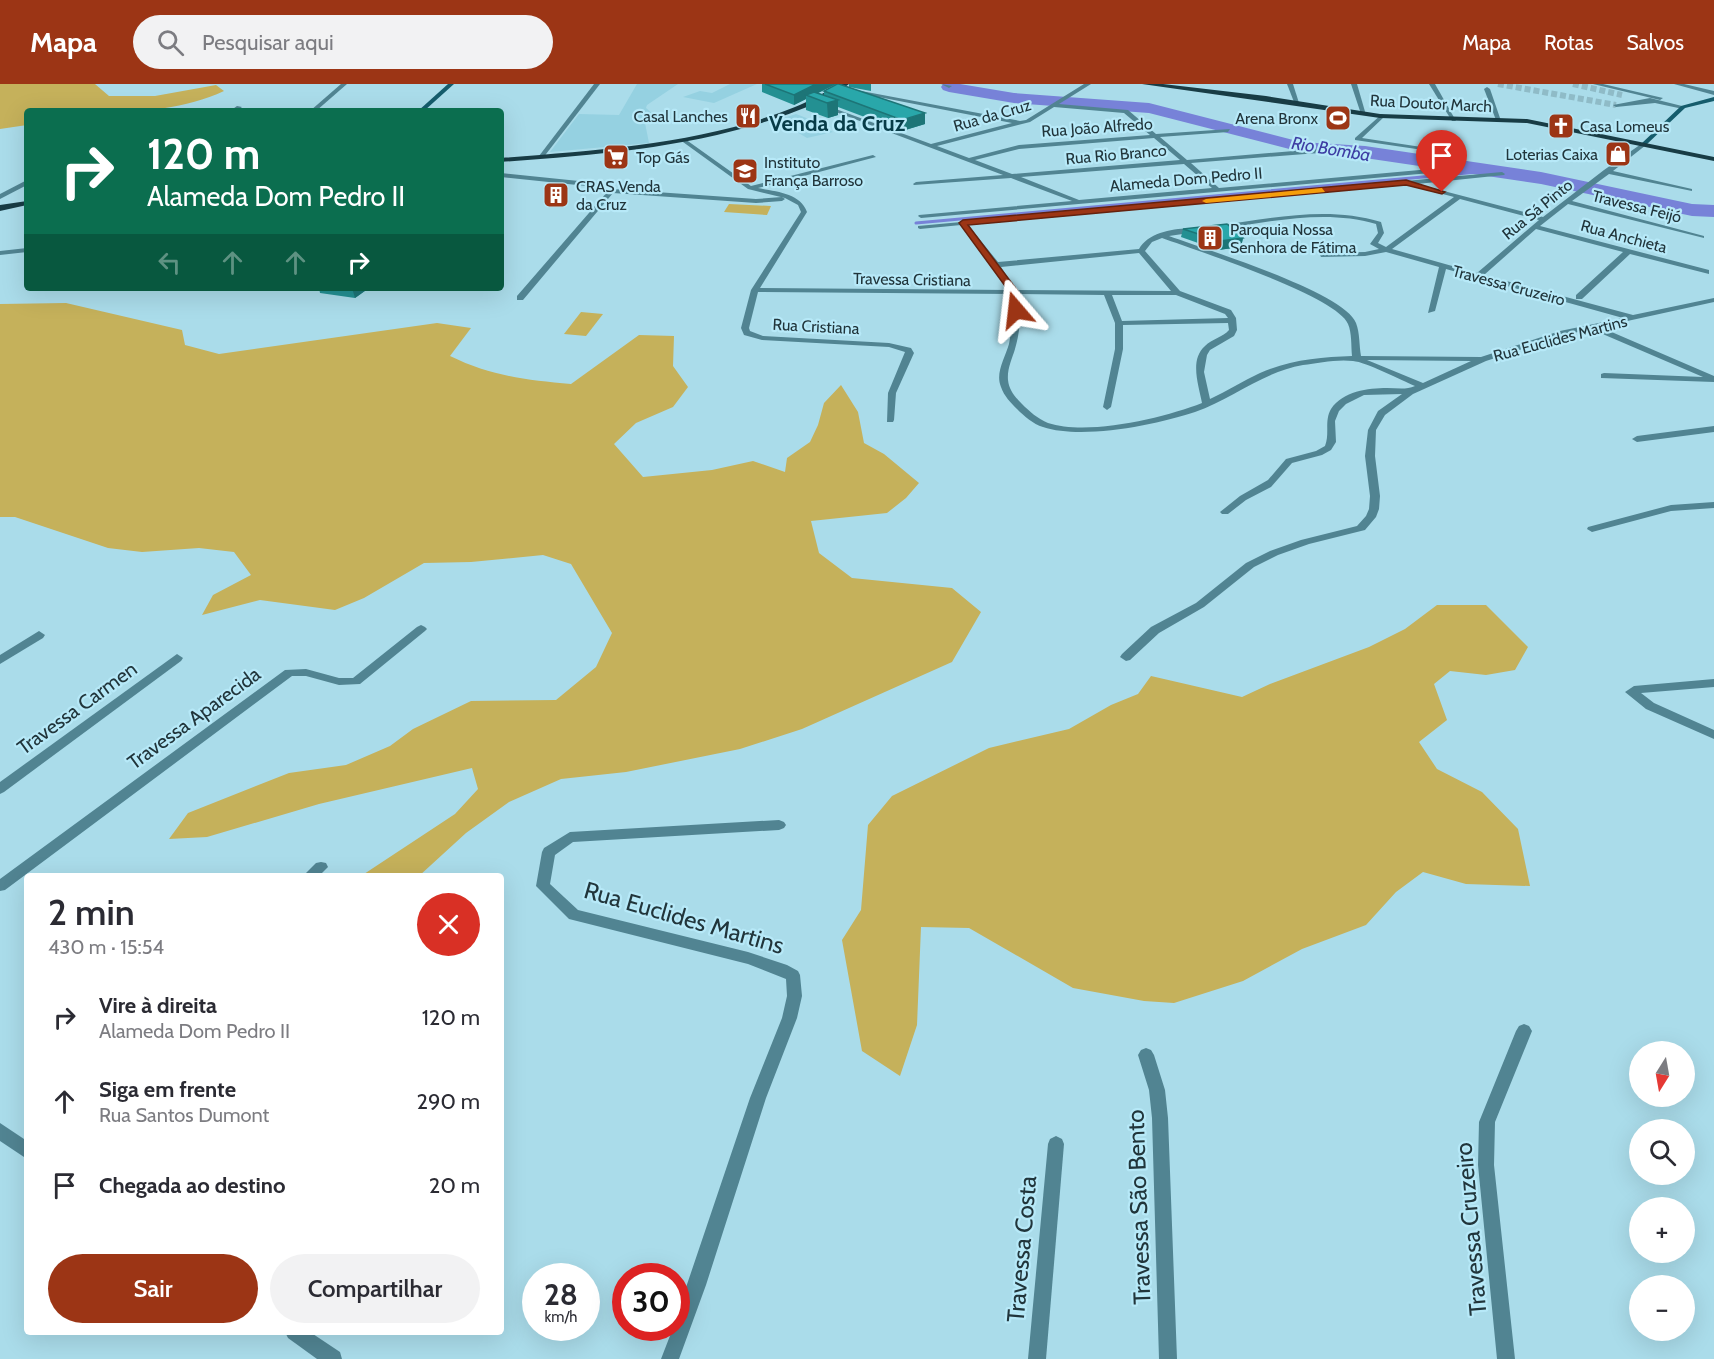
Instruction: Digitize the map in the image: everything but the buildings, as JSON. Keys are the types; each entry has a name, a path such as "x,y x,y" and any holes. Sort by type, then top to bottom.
{"main road":[{"path":"423,108 451,84"},
{"name":"Rua Doutor March","path":"1145,84 1297,102 1382,116 1499,120 1551,125 1714,159"},
{"path":"504,160 634,149 685,141 781,114 813,102 842,86"},
{"path":"1644,144 1683,107 1705,101"},
{"path":"0,208 24,204"}],"street":[{"path":"316,108 344,84"},
{"path":"541,157 597,84"},
{"name":"Rua da Cruz","path":"930,146 1039,116 1088,84"},
{"path":"1290,84 1297,102"},
{"path":"1354,84 1364,114"},
{"path":"1432,84 1455,120"},
{"path":"1596,84 1683,107"},
{"path":"1677,84 1714,91"},
{"path":"1689,84 1714,91"},
{"path":"842,86 1019,123"},
{"path":"1487,89 1499,120"},
{"path":"1622,94 1657,100"},
{"path":"1616,105 1657,100"},
{"path":"1705,101 1714,100"},
{"path":"813,102 1099,209"},
{"path":"1060,103 1122,110 1218,190"},
{"path":"1382,116 1357,139 1428,150"},
{"name":"Rua João Alfredo","path":"969,160 1012,147 1228,130"},
{"name":"Rua Cristiana","path":"685,141 750,188 787,196 801,204 804,212 755,290 745,328 747,333 752,337 889,345 908,350 910,353 892,393 890,420"},
{"name":"Rua Sá Pinto","path":"1478,276 1544,219 1644,144"},
{"name":"Rua Rio Branco","path":"916,184 1318,151"},
{"path":"750,188 873,158"},
{"name":"Alameda Dom Pedro II","path":"921,216 1454,169"},
{"path":"1606,171 1690,190"},
{"name":"Alameda Dom Pedro II","path":"920,227 1502,174"},
{"path":"504,175 608,186 611,191"},
{"path":"1406,182 1544,219"},
{"path":"0,197 24,184"},
{"path":"611,191 756,201 782,199"},
{"path":"520,298 611,191"},
{"path":"1324,255 1365,254 1386,250 1459,197"},
{"name":"Travessa Feijó","path":"1566,202 1702,237"},
{"path":"1141,251 1145,243 1163,235 1337,215 1357,216 1379,224 1381,233 1374,244 1386,250"},
{"path":"963,223 1015,294 1016,327 1003,377 1006,390 1034,419 1047,425 1094,428 1139,423 1184,413 1206,404 1257,376 1278,368 1303,363 1357,359 1483,359"},
{"name":"Rua Anchieta","path":"1535,227 1706,272"},
{"path":"1163,235 1308,291 1343,312 1352,324 1357,359"},
{"path":"0,253 24,250"},
{"name":"Travessa Cruzeiro","path":"1386,250 1633,318"},
{"path":"994,265 1141,251"},
{"path":"1141,251 1177,293 1228,312 1232,318 1231,333 1207,348 1200,362 1206,404"},
{"path":"1579,297 1629,252"},
{"path":"1431,311 1443,267"},
{"name":"Travessa Cristiana","path":"755,290 1015,294 1177,293"},
{"path":"1107,407 1119,349 1119,323 1108,294"},
{"name":"Rua Euclides Martins","path":"1126,657 1155,630 1200,605 1250,565 1274,553 1305,542 1361,528 1371,517 1374,502 1370,456 1372,430 1381,413 1410,392 1483,359 1563,333 1714,300"},
{"path":"1119,323 1231,321"},
{"path":"1592,327 1714,380"},
{"path":"1357,359 1422,386"},
{"path":"1604,376 1714,380"},
{"path":"1225,512 1274,480 1287,462 1329,447 1332,442 1330,423 1339,405 1351,397 1362,393 1382,391 1410,392"},
{"path":"1637,439 1714,429"},
{"path":"1592,529 1671,508 1714,505"},
{"name":"Travessa Aparecida","path":"0,886 289,673 305,671 342,682 356,681 421,629"},
{"path":"0,660 39,635"},
{"name":"Travessa Carmen","path":"0,789 177,658"},
{"path":"1714,683 1631,692 1650,706 1714,735"},
{"name":"Rua Euclides Martins","path":"670,1359 695,1293 750,1115 789,1016 796,985 793,975 748,958 574,915 543,886 549,852 570,837 779,825"},
{"name":"Travessa Cruzeiro","path":"1506,1359 1486,1166 1487,1122 1524,1031"},
{"name":"Travessa São Bento","path":"1146,1055 1157,1090 1161,1118 1168,1359"},
{"path":"0,1131 24,1149"},
{"name":"Travessa Costa","path":"1037,1359 1056,1144"},
{"path":"298,1335 333,1359"}],"shaded area":[{"path":"0,84 95,84 109,96 155,96 216,85 224,91 201,100 164,108 24,108 24,125 0,129"},
{"path":"637,84 678,84 647,105 646,108 659,119 645,123 649,143 550,152 579,114 619,115"},
{"path":"730,84 757,84 714,103 683,97 700,91 712,93"},
{"path":"796,114 833,132 807,138 777,120"},
{"path":"729,204 771,206 767,215 724,212"},
{"path":"66,303 182,330 185,345 219,354 437,323 471,328 450,356 465,363 509,376 571,384 639,335 674,336 673,366 688,387 673,407 636,423 614,444 643,477 712,470 753,461 785,472 787,458 810,442 824,403 841,385 858,412 864,443 884,454 919,483 906,498 887,513 811,521 819,553 852,578 952,588 981,612 952,662 802,729 740,749 626,772 561,779 509,802 466,833 422,873 366,873 455,814 478,789 472,768 319,804 207,837 169,839 188,813 289,773 346,765 390,746 413,729 471,701 556,700 596,667 612,633 571,564 543,555 471,562 424,563 364,598 335,610 260,600 202,615 213,595 251,575 234,552 199,548 142,552 108,548 15,517 0,517 0,304"},
{"path":"581,312 603,314 586,336 564,334"},
{"path":"1437,605 1486,605 1528,647 1515,670 1486,675 1450,671 1434,684 1447,720 1419,742 1437,769 1482,792 1518,829 1530,886 1466,884 1423,872 1396,892 1366,925 1302,949 1243,981 1174,1003 1144,1001 1073,988 969,928 921,927 917,1025 900,1076 862,1051 842,940 861,910 868,825 892,796 989,748 1069,729 1111,705 1138,694 1151,676 1242,697 1270,684 1369,647 1405,629"}],"waterway":[{"name":"Rio Bomba","path":"949,87 1014,98 1149,108 1301,147 1365,152 1541,178 1692,210 1714,211"},
{"path":"916,223 1489,171"}],"tunnel":[{"path":"1498,84 1616,105"},
{"path":"1573,84 1622,95"}],"slow traffic":[{"path":"1206,201 1322,190"}],"place":[{"name":"Casal Lanches","path":"748,116"},
{"name":"Arena Bronx","path":"1338,118"},
{"name":"Casa Lomeus","path":"1561,126"},
{"name":"Loterias Caixa","path":"1618,154"},
{"name":"Top Gás","path":"616,157"},
{"name":"Instituto França Barroso","path":"745,171"},
{"name":"CRAS Venda da Cruz","path":"556,195"},
{"name":"Paroquia Nossa Senhora de Fátima","path":"1210,238"}],"district":[{"name":"Venda da Cruz","path":"837,123"}],"route":[{"path":"1016,310 1015,294 963,223 1406,182 1442,192"}]}
